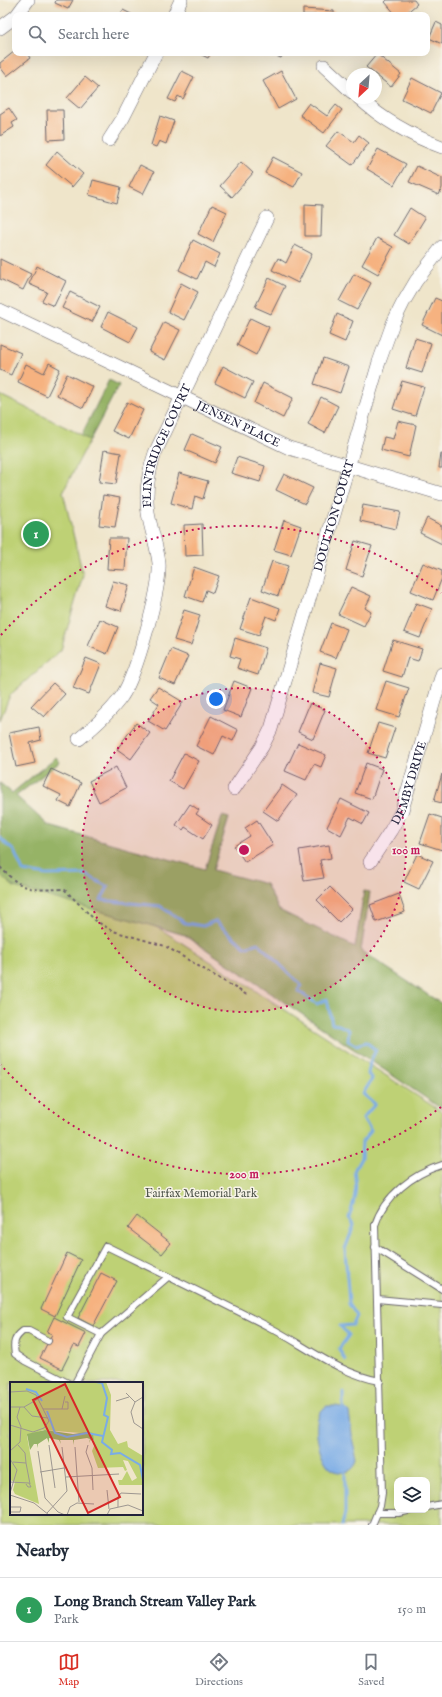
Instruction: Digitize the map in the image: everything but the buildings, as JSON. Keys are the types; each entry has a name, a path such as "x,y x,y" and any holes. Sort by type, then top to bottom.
{"street":[{"path":"19,12 28,0"},
{"path":"175,12 180,0"},
{"path":"0,28 12,19"},
{"path":"109,140 123,118 154,56"},
{"path":"324,66 346,86"},
{"path":"366,104 394,124 414,135 442,147"},
{"name":"FLINTRIDGE COURT","path":"79,739 116,705 127,687 134,671 156,594 159,578 157,546 147,505 148,477 155,453 267,218"},
{"name":"DOULTON COURT","path":"234,788 262,747 271,729 379,362 393,323 416,281 442,247"},
{"name":"JENSEN PLACE","path":"0,310 289,448 442,494"},
{"name":"DEMBY DRIVE","path":"370,862 402,810 442,674"}],"lane":[{"path":"372,1525 382,1493 375,1225 378,1215 386,1202 415,1178 442,1165"},
{"path":"101,1334 67,1317 106,1246 272,1329 339,1367 359,1376 380,1381"},
{"path":"375,1248 442,1289"},
{"path":"76,1382 101,1334 168,1277"},
{"path":"377,1299 442,1305"},
{"path":"48,1341 29,1331 23,1331 16,1336 13,1344 15,1354 25,1361 66,1382"},
{"path":"430,1506 442,1504"},
{"path":"377,1513 394,1513"}],"path":[{"path":"0,867 22,887 39,890 64,889 96,921 113,932 165,946 247,995"}],"green space":[{"path":"109,380 119,385 90,440 81,436"},
{"path":"0,395 90,439 63,492 83,575 61,650 10,695 0,720"},
{"path":"56,757 60,762 16,796 49,826 205,869 222,816 229,818 213,870 266,884 279,910 355,947 364,891 370,892 361,951 442,1004 442,1109 185,935 14,887 0,875 0,783 12,793"},
{"name":"Fairfax Memorial Park","path":"0,857 162,930 442,1112 442,1525 0,1525"}],"water":[{"path":"327,1406 345,1408 349,1412 357,1461 355,1466 347,1472 338,1472 329,1467 320,1449 317,1433 318,1417 322,1410"}],"waterway":[{"path":"0,838 14,851 23,871 47,875 85,874 108,887 101,900 160,906 185,923 203,926 215,921 245,947 258,943 301,985 298,991 317,1004 327,999 332,1024 339,1025 349,1030 348,1041 356,1045 366,1042 376,1050 370,1062 368,1074 372,1079 363,1094 375,1104 363,1118 371,1131 362,1142 361,1158 354,1171 354,1201 349,1218 354,1225 345,1249 349,1304 357,1316 353,1325 340,1326 349,1335 339,1349 345,1360"},
{"path":"343,1392 343,1407"},
{"path":"342,1525 345,1513 345,1473"}],"place":[{"name":"Long Branch Stream Valley Park","path":"36,534"}]}
